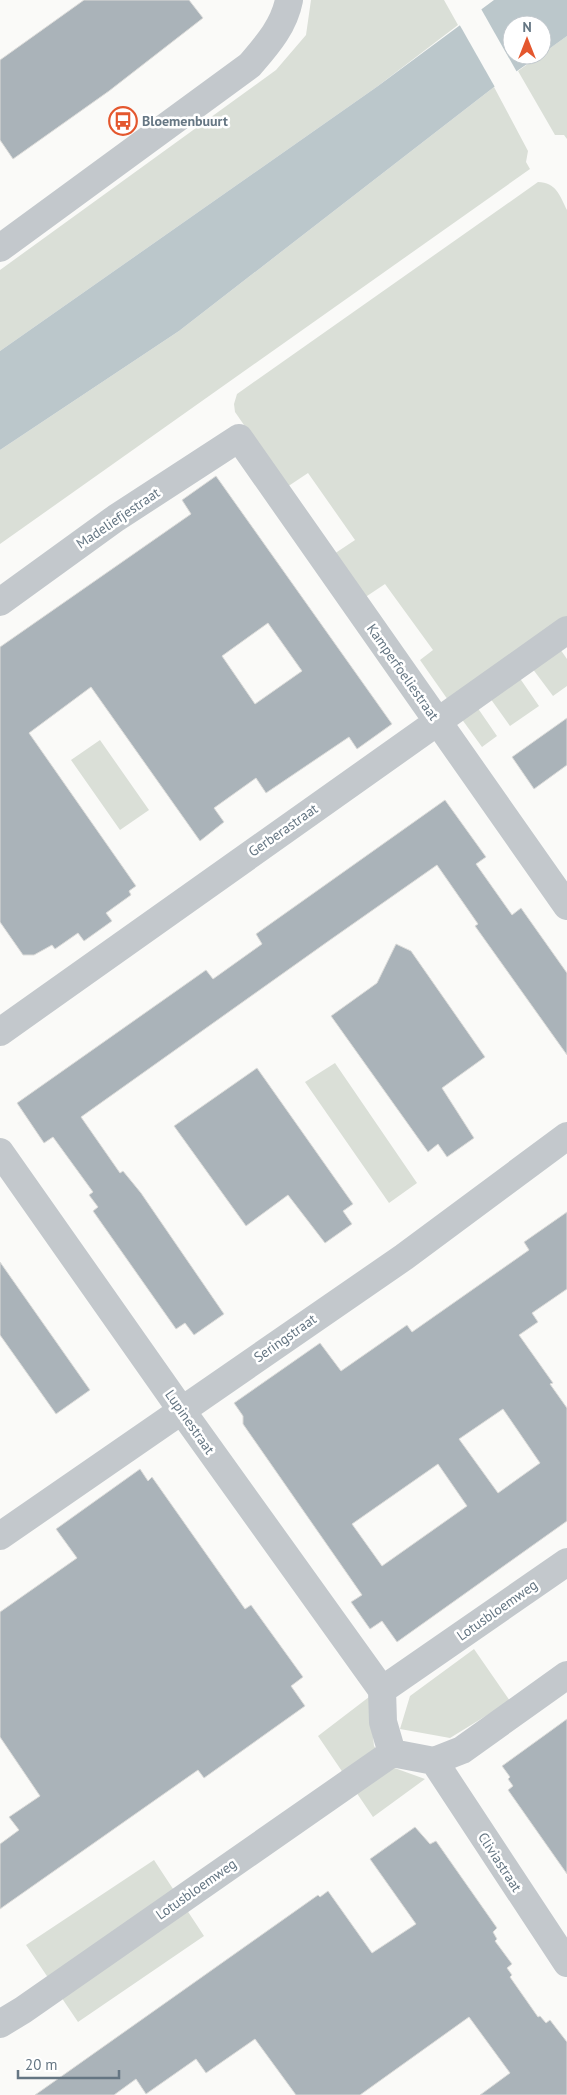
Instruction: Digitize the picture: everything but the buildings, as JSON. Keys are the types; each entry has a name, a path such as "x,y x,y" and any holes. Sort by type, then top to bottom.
{"street":[{"path":"0,248 250,65 272,38 286,15 289,0"},
{"name":"Madeliefjestraat","path":"0,602 116,518 239,438"},
{"name":"Kamperfoeliestraat","path":"239,438 567,906"},
{"name":"Gerberastraat","path":"0,1032 567,630"},
{"name":"Seringstraat","path":"0,1536 404,1257 567,1136"},
{"name":"Lupinestraat","path":"0,1152 182,1411 382,1690"},
{"name":"Lotusbloemweg","path":"382,1690 567,1562"},
{"path":"382,1690 383,1722 392,1753 434,1761 462,1750 567,1675"},
{"name":"Lotusbloemweg","path":"0,2024 23,2010 392,1753"},
{"name":"Cliviastraat","path":"434,1761 567,1963"}],"shaded area":[{"path":"311,0 444,0 458,25 378,86 0,351 0,270 276,70 306,35"},
{"path":"494,0 567,0 567,36 552,47 552,15 502,15 502,65 526,65 494,87 179,331 0,450 0,351 378,86"},
{"path":"567,36 567,139 564,135 555,135 518,71 526,65 552,65 552,47"},
{"path":"494,87 528,151 526,162 530,169 0,544 0,450 179,331"},
{"path":"538,182 549,184 553,187 567,210 567,620 448,700 420,660 433,650 385,584 364,598 334,554 355,540 308,473 287,487 235,412 234,404 237,394"},
{"path":"560,649 567,659 567,686 553,696 532,668"},
{"path":"519,677 539,706 510,726 490,698"},
{"path":"477,707 497,736 482,747 461,718"},
{"path":"100,740 149,810 120,830 71,760"},
{"path":"335,1063 417,1183 389,1203 305,1082"},
{"path":"474,1649 510,1701 450,1738 400,1729 410,1696"},
{"path":"369,1697 374,1746 389,1766 425,1779 373,1817 318,1736"},
{"path":"154,1860 204,1936 78,2022 26,1945"}],"pier":[{"path":"480,7 502,46 502,65 513,65 518,74 496,89 458,22"}],"place":[{"name":"Bloemenbuurt","path":"123,121"}]}
